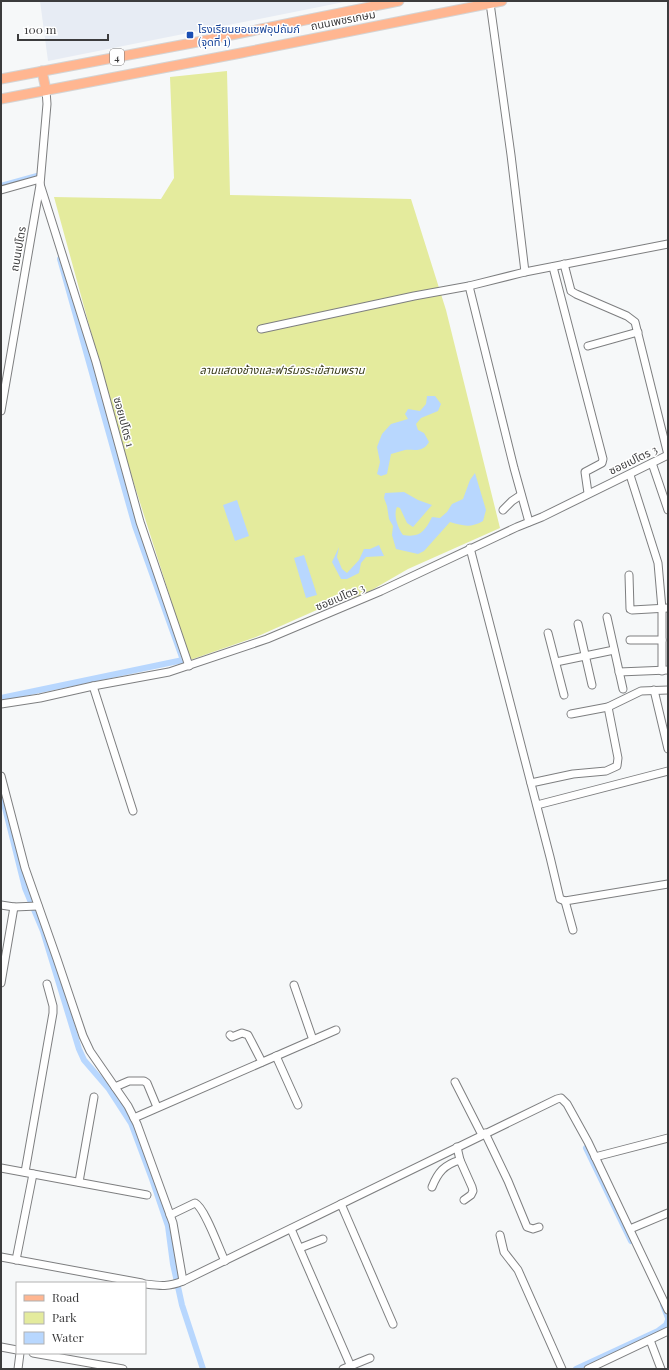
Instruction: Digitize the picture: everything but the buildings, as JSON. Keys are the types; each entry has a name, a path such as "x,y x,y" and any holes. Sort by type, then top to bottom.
{"main road":[{"name":"ถนนเพชรเกษม","path":"1,79 192,43 399,1"},
{"name":"ถนนเพชรเกษม","path":"1,99 502,1"},
{"path":"42,71 46,90"}],"street":[{"path":"490,3 526,272"},
{"name":"ถนนเปโตร","path":"1,411 40,184 47,104 46,90"},
{"path":"1,190 40,184"},
{"name":"ซอยเปโตร 1","path":"40,184 96,362 140,522 189,666"},
{"path":"262,329 414,296 469,286 564,264 668,244"},
{"path":"564,264 571,291 631,318 635,322 668,455"},
{"path":"553,267 603,459 602,463 585,472 588,493"},
{"path":"469,286 529,522"},
{"path":"588,346 638,332"},
{"name":"ซอยเปโตร 3","path":"1,704 40,698 93,686 169,672 267,639 381,591 470,548 542,517 588,493 630,475 668,455"},
{"path":"652,463 668,510"},
{"path":"619,672 665,670 662,640 665,608 658,563 630,475"},
{"path":"503,510 516,497 521,495"},
{"path":"470,548 560,899 565,901 668,884"},
{"path":"629,575 630,609 665,608"},
{"path":"607,617 623,689"},
{"path":"578,624 592,685"},
{"path":"548,633 564,695"},
{"path":"630,640 662,640"},
{"path":"556,662 614,650"},
{"path":"93,686 133,811"},
{"path":"654,690 668,749"},
{"path":"571,714 608,707 641,691 668,690"},
{"path":"531,782 573,774 611,770 617,766 618,758 608,707"},
{"path":"536,805 668,772"},
{"path":"1,776 32,907 90,1051 128,1106 134,1118 173,1223 181,1282"},
{"path":"565,901 573,930"},
{"path":"1,904 14,907 32,907"},
{"path":"1,983 14,907"},
{"path":"16,1260 53,1013 53,1006 47,984"},
{"path":"294,985 313,1040"},
{"path":"134,1118 336,1030"},
{"path":"230,1035 248,1035 262,1062"},
{"path":"276,1056 298,1105"},
{"path":"115,1087 129,1081 144,1081 147,1083 157,1107"},
{"path":"455,1082 508,1180 527,1227 533,1229 539,1226"},
{"path":"79,1182 94,1098"},
{"path":"146,1284 162,1287 181,1282 557,1098 561,1098 567,1104 595,1157 668,1310"},
{"path":"595,1157 668,1138"},
{"path":"457,1147 460,1160 473,1189 471,1195 464,1200"},
{"path":"432,1186 439,1172 452,1163 460,1160"},
{"path":"1,1168 147,1195"},
{"path":"170,1215 195,1203 204,1214 225,1261"},
{"path":"341,1204 393,1324"},
{"path":"630,1229 668,1213"},
{"path":"291,1229 352,1367"},
{"path":"500,1235 504,1252 518,1270 562,1369"},
{"path":"300,1248 323,1239"},
{"path":"1,1257 137,1282"},
{"path":"588,1369 668,1331"},
{"path":"650,1340 660,1369"},
{"path":"1,1347 16,1350"},
{"path":"18,1369 20,1354"},
{"path":"38,1354 123,1369"},
{"path":"343,1369 352,1367 370,1358"}],"shaded area":[{"path":"40,1 349,1 48,61"}],"green space":[{"name":"ลานแสดงช้างและฟาร์มจระเข้สามพราน","path":"227,71 230,195 411,199 446,310 500,528 408,569 370,591 353,598 346,597 256,637 190,660 123,449 54,197 161,199 174,178 170,77"}],"water":[{"path":"427,396 435,396 441,404 438,411 421,418 416,424 418,430 424,433 429,442 424,448 421,449 405,450 391,454 387,474 381,476 377,474 380,462 377,447 382,434 391,424 408,419 405,414 408,409 420,411 426,404"},
{"path":"475,473 486,510 483,521 475,525 467,526 450,522 424,551 418,554 396,549 392,535 393,526 389,519 384,498 385,493 404,492 418,500 432,505 413,527 407,523 400,508 397,507 396,518 401,532 403,535 414,535 424,530 432,517 440,518 447,512 452,504 463,499 470,480"},
{"path":"237,500 249,536 235,541 223,505"},
{"path":"379,545 384,556 366,557 361,563 359,573 347,579 341,579 332,562 339,547 337,557 342,569 347,573 359,560 364,549 370,549"},
{"path":"304,555 317,595 306,598 294,558"}],"waterway":[{"path":"1,186 37,176 39,183"},
{"path":"1,698 183,660 135,526 60,259"},
{"path":"1,792 25,888 43,931 79,1049 84,1060 109,1089 131,1123 152,1179 168,1226 173,1264 182,1305 203,1369"},
{"path":"586,1148 631,1241"},
{"path":"663,1305 668,1318"},
{"path":"576,1369 658,1331 666,1325 668,1320"}],"place":[{"name":"โรงเรียนยอแซฟอุปถัมภ์ (จุดที่ 1)","path":"190,35"}]}
